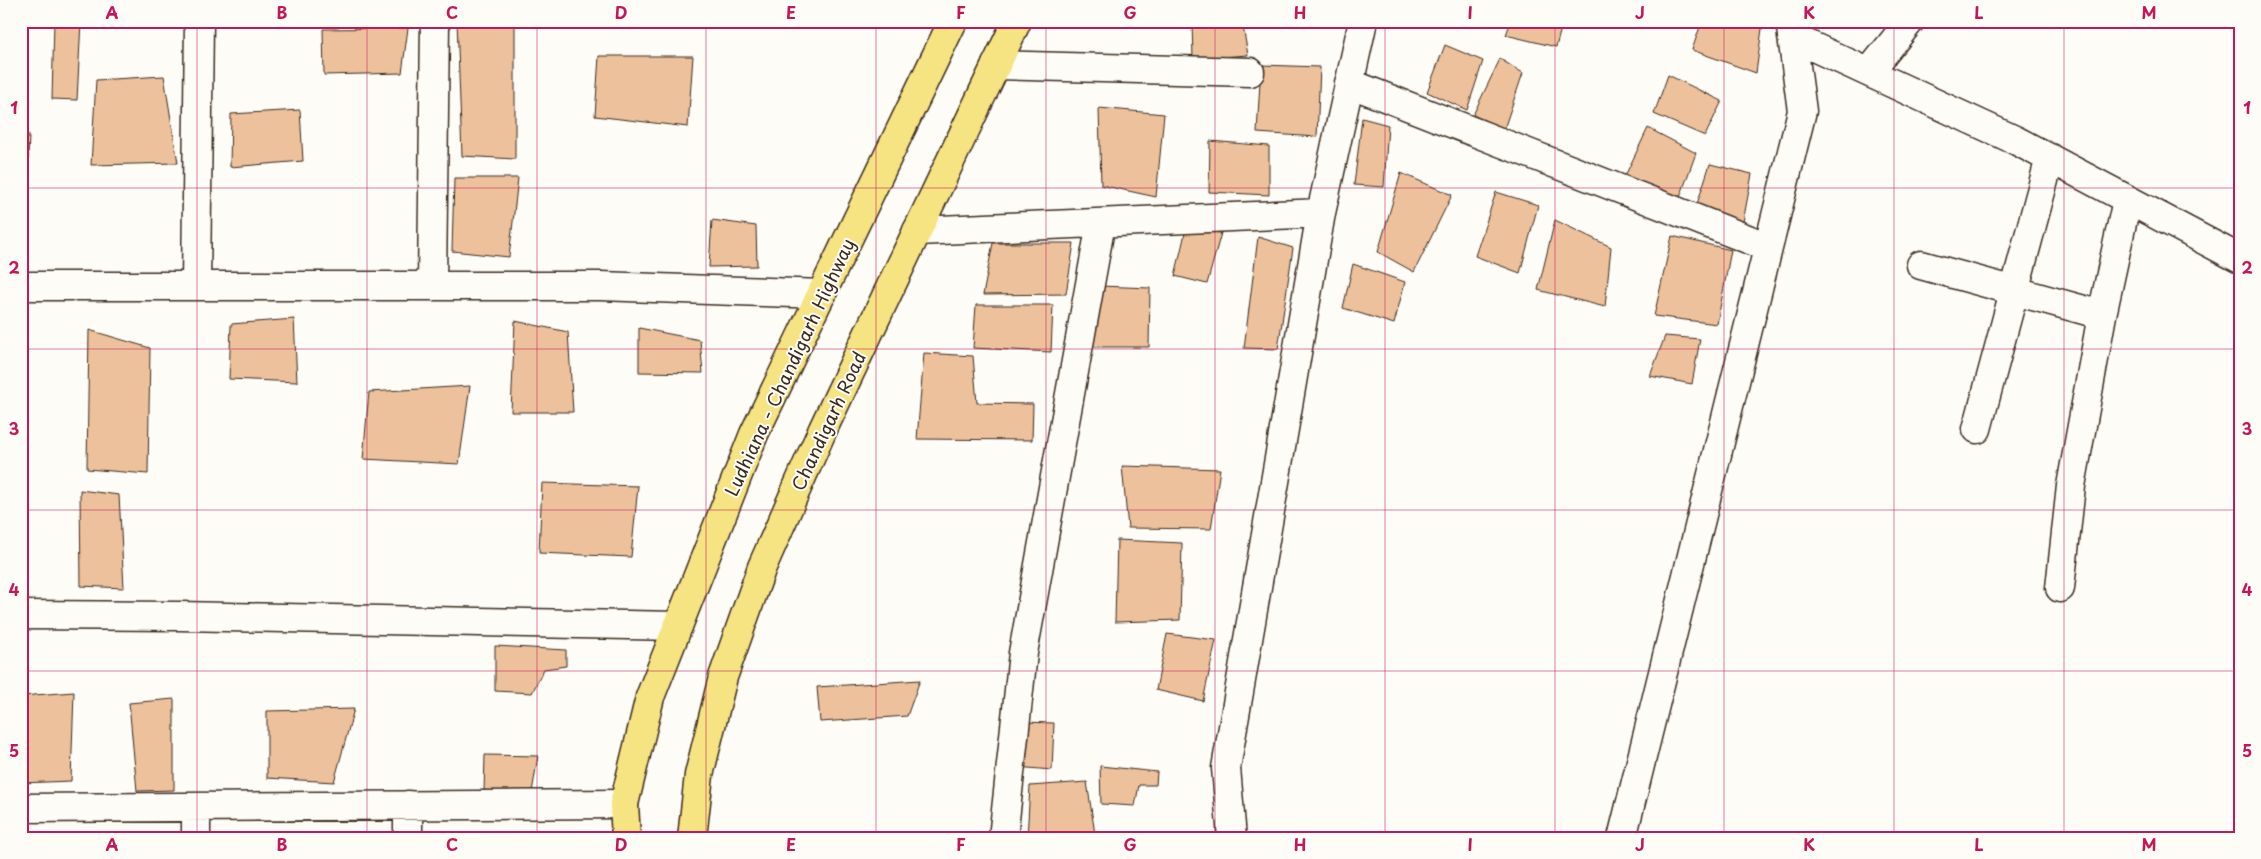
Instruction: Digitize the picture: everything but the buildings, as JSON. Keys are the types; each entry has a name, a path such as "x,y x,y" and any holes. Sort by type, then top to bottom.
{"main road":[{"name":"Ludhiana - Chandigarh Highway","path":"626,838 624,804 650,697 754,434 953,21"},
{"name":"Chandigarh Road","path":"692,838 699,775 723,677 762,567 823,429 1016,21"}],"street":[{"path":"196,286 199,21"},
{"path":"432,286 435,21"},
{"path":"1232,838 1226,768 1321,213 1363,21"},
{"path":"1869,72 1910,21"},
{"path":"1791,29 1869,72 2050,158 2240,259"},
{"path":"1622,838 1802,111 1791,29"},
{"path":"996,65 1250,72"},
{"path":"1349,83 1768,247"},
{"path":"1977,429 2050,158"},
{"path":"2060,588 2071,486 2102,315 2127,200"},
{"path":"917,231 1321,213"},
{"path":"1003,838 1023,653 1101,223"},
{"path":"1920,265 2102,315"},
{"path":"21,286 600,286 822,294"},
{"path":"21,615 180,616 678,626"},
{"path":"21,808 624,804"},
{"path":"408,805 408,838"},
{"path":"196,807 196,838"}]}
